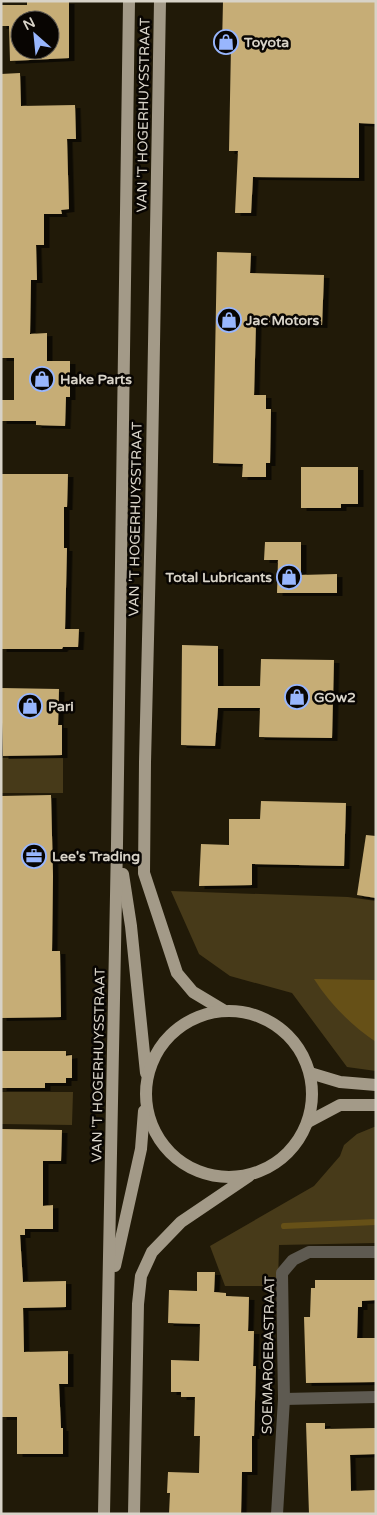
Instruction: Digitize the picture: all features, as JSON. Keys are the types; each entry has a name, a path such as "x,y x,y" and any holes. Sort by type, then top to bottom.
{"main road":[{"name":"VAN 'T HOGERHUYSSTRAAT","path":"104,1514 110,1287 128,1"},
{"name":"VAN 'T HOGERHUYSSTRAAT","path":"160,1 151,516 144,762 144,873 177,973 192,992 223,1010"},
{"name":"VAN 'T HOGERHUYSSTRAAT","path":"117,844 132,926 146,1073"},
{"path":"134,1514 138,1304 142,1276 152,1252 181,1222 251,1175 269,1167 285,1155 298,1140 308,1122 312,1097 310,1073 300,1050 283,1031 262,1018 223,1010 192,1020 174,1032 160,1048 146,1073 145,1096 149,1120 161,1143 178,1161 200,1173 225,1178 251,1175"},
{"path":"310,1073 340,1082 376,1085"},
{"name":"VAN 'T HOGERHUYSSTRAAT","path":"110,1287 141,1149 145,1096"},
{"path":"308,1122 340,1105 376,1105"}],"street":[{"name":"SOEMAROEBASTRAAT","path":"277,1514 284,1399 282,1273 293,1260 309,1252 376,1252"},
{"path":"284,1399 376,1397"}],"shaded area":[{"path":"1,758 63,758 63,793 1,793"},
{"path":"171,891 348,897 376,901 376,1071 347,1067 292,993 230,976 199,954"},
{"path":"314,979 376,980 376,1042 342,1014"},
{"path":"1,1092 73,1092 72,1125 1,1124"},
{"path":"376,1127 376,1243 279,1245 278,1286 225,1286 210,1246 314,1186 340,1156 344,1145 357,1134"}],"building":[{"path":"27,1 69,1 69,58 60,58 60,10 10,10 10,60 30,60 10,61 9,26 1,26 1,5 27,5"},
{"path":"223,1 376,1 376,124 359,123 359,178 253,177 251,213 235,213 238,151 229,151 231,46 222,46"},
{"path":"20,73 21,106 75,105 76,139 67,139 69,209 61,210 62,214 44,214 44,245 36,245 37,280 31,280 30,334 47,333 47,361 70,361 70,397 66,397 65,426 36,425 36,421 1,421 1,400 14,400 14,358 1,358 1,74"},
{"path":"217,252 251,253 250,273 324,275 322,325 256,323 254,395 266,395 266,409 271,409 270,463 266,463 266,477 242,477 243,464 213,463"},
{"path":"301,467 358,467 358,504 341,504 341,508 301,508"},
{"path":"1,474 68,474 67,507 64,507 64,548 67,548 65,629 79,629 78,647 63,647 62,649 1,649"},
{"name":"Total Lubricants","path":"265,542 301,542 301,575 337,574 337,593 277,593 278,560 264,560"},
{"path":"182,645 218,646 218,686 260,686 261,659 334,660 332,738 259,737 260,708 218,708 215,746 181,745"},
{"path":"1,688 59,689 58,725 62,725 62,755 3,756"},
{"path":"51,795 52,951 60,951 61,1017 1,1018 1,796"},
{"path":"261,801 346,803 344,866 252,864 252,885 199,886 201,844 229,845 229,819 260,819"},
{"path":"366,835 376,836 376,898 357,895"},
{"path":"1,1051 66,1051 66,1056 72,1055 72,1078 66,1078 66,1083 45,1083 45,1088 1,1088"},
{"path":"1,1129 62,1130 61,1161 43,1161 43,1206 53,1205 53,1229 25,1229 25,1235 20,1235 23,1282 66,1281 66,1307 23,1308 24,1352 68,1351 68,1384 59,1384 63,1454 17,1454 17,1417 1,1417"},
{"path":"197,1272 215,1272 214,1292 226,1293 226,1296 249,1297 248,1331 254,1331 253,1366 256,1366 254,1436 252,1436 252,1472 242,1472 241,1514 169,1514 168,1472 199,1473 200,1436 194,1436 195,1397 181,1397 181,1392 171,1392 171,1360 199,1361 200,1324 168,1323 169,1290 197,1291"},
{"path":"315,1280 376,1280 376,1300 362,1301 362,1307 358,1307 357,1338 376,1338 376,1382 306,1383 304,1317 310,1317 311,1288 315,1288"},
{"path":"306,1423 325,1423 325,1429 376,1428 376,1454 350,1455 351,1491 376,1490 376,1514 309,1514"}],"waterway":[{"path":"284,1226 376,1222"}],"place":[{"name":"Toyota","path":"226,42"},
{"name":"Jac Motors","path":"229,320"},
{"name":"Hake Parts","path":"42,379"},
{"name":"Total Lubricants","path":"289,577"},
{"name":"GOw2","path":"297,697"},
{"name":"Pari","path":"30,706"},
{"name":"Lee's Trading","path":"34,856"}]}
